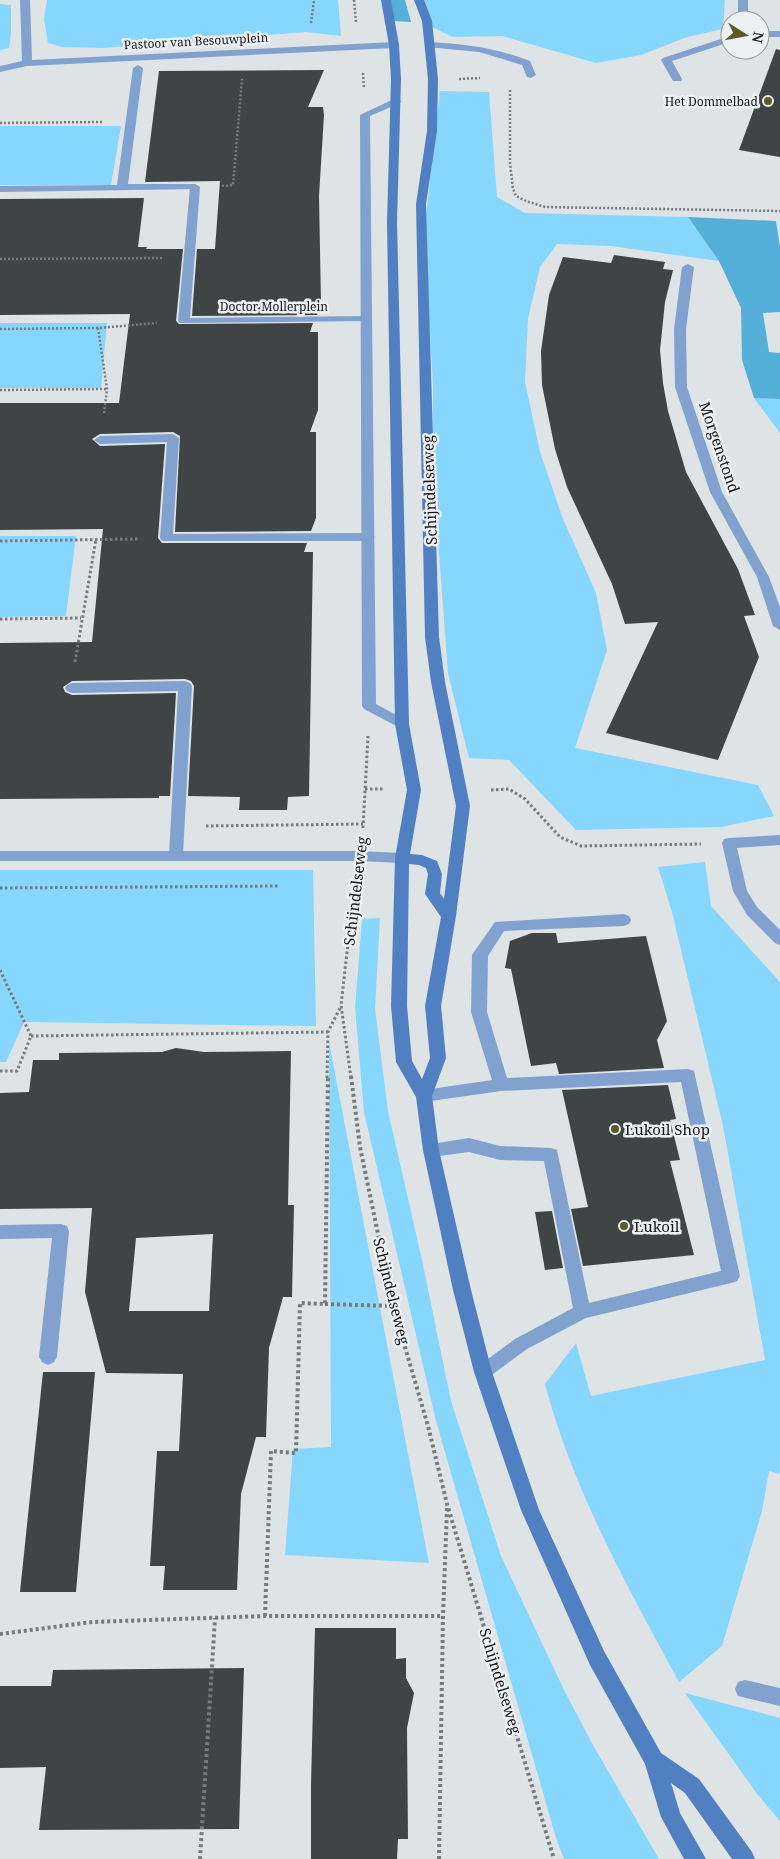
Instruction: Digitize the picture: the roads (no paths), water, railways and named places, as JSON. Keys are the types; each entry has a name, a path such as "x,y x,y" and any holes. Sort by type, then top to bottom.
{"main road":[{"name":"Schijndelseweg","path":"386,0 394,45 396,79 392,222 402,724 414,790 402,858 399,1006 404,1062 424,1096 431,1150 462,1290 483,1372 530,1510 597,1658 654,1760 671,1817 696,1859"},
{"name":"Schijndelseweg","path":"419,0 427,21 433,79 432,131 421,204 432,637 438,682 463,806 449,916 433,1006 438,1058 424,1096"},
{"path":"402,858 422,860 432,865 435,874 432,894 449,916"},
{"name":"Schijndelseweg","path":"654,1760 692,1786 745,1859"}],"street":[{"path":"26,0 27,64"},
{"path":"677,79 666,60 720,42"},
{"name":"Pastoor van Besouwplein","path":"0,69 27,64 394,45"},
{"path":"430,45 479,47 502,53 526,64 531,75"},
{"name":"Pastoor van Besouwplein","path":"122,188 138,68"},
{"path":"396,102 365,115 365,319 369,537 369,706 402,724"},
{"name":"Doctor Mollerplein","path":"122,188 195,187 184,321 365,319"},
{"path":"0,189 122,188"},
{"name":"Morgenstond","path":"688,267 680,329 681,386 716,492 763,577 780,626"},
{"path":"100,440 173,438 166,538 369,537"},
{"path":"72,688 185,686 176,855"},
{"path":"780,840 729,843 740,891 752,910 780,939"},
{"path":"0,856 176,855 402,858"},
{"path":"501,1085 479,1012 480,955 500,926 624,920"},
{"path":"424,1096 501,1085 688,1075 731,1276 582,1312 520,1344 483,1372"},
{"path":"431,1150 469,1145 500,1153 551,1155 582,1312"},
{"path":"0,1232 62,1231 48,1357"},
{"path":"745,1689 780,1697"}],"place":[{"name":"Het Dommelbad","path":"768,101"},
{"name":"Lukoil Shop","path":"615,1129"},
{"name":"Lukoil","path":"624,1226"}]}
